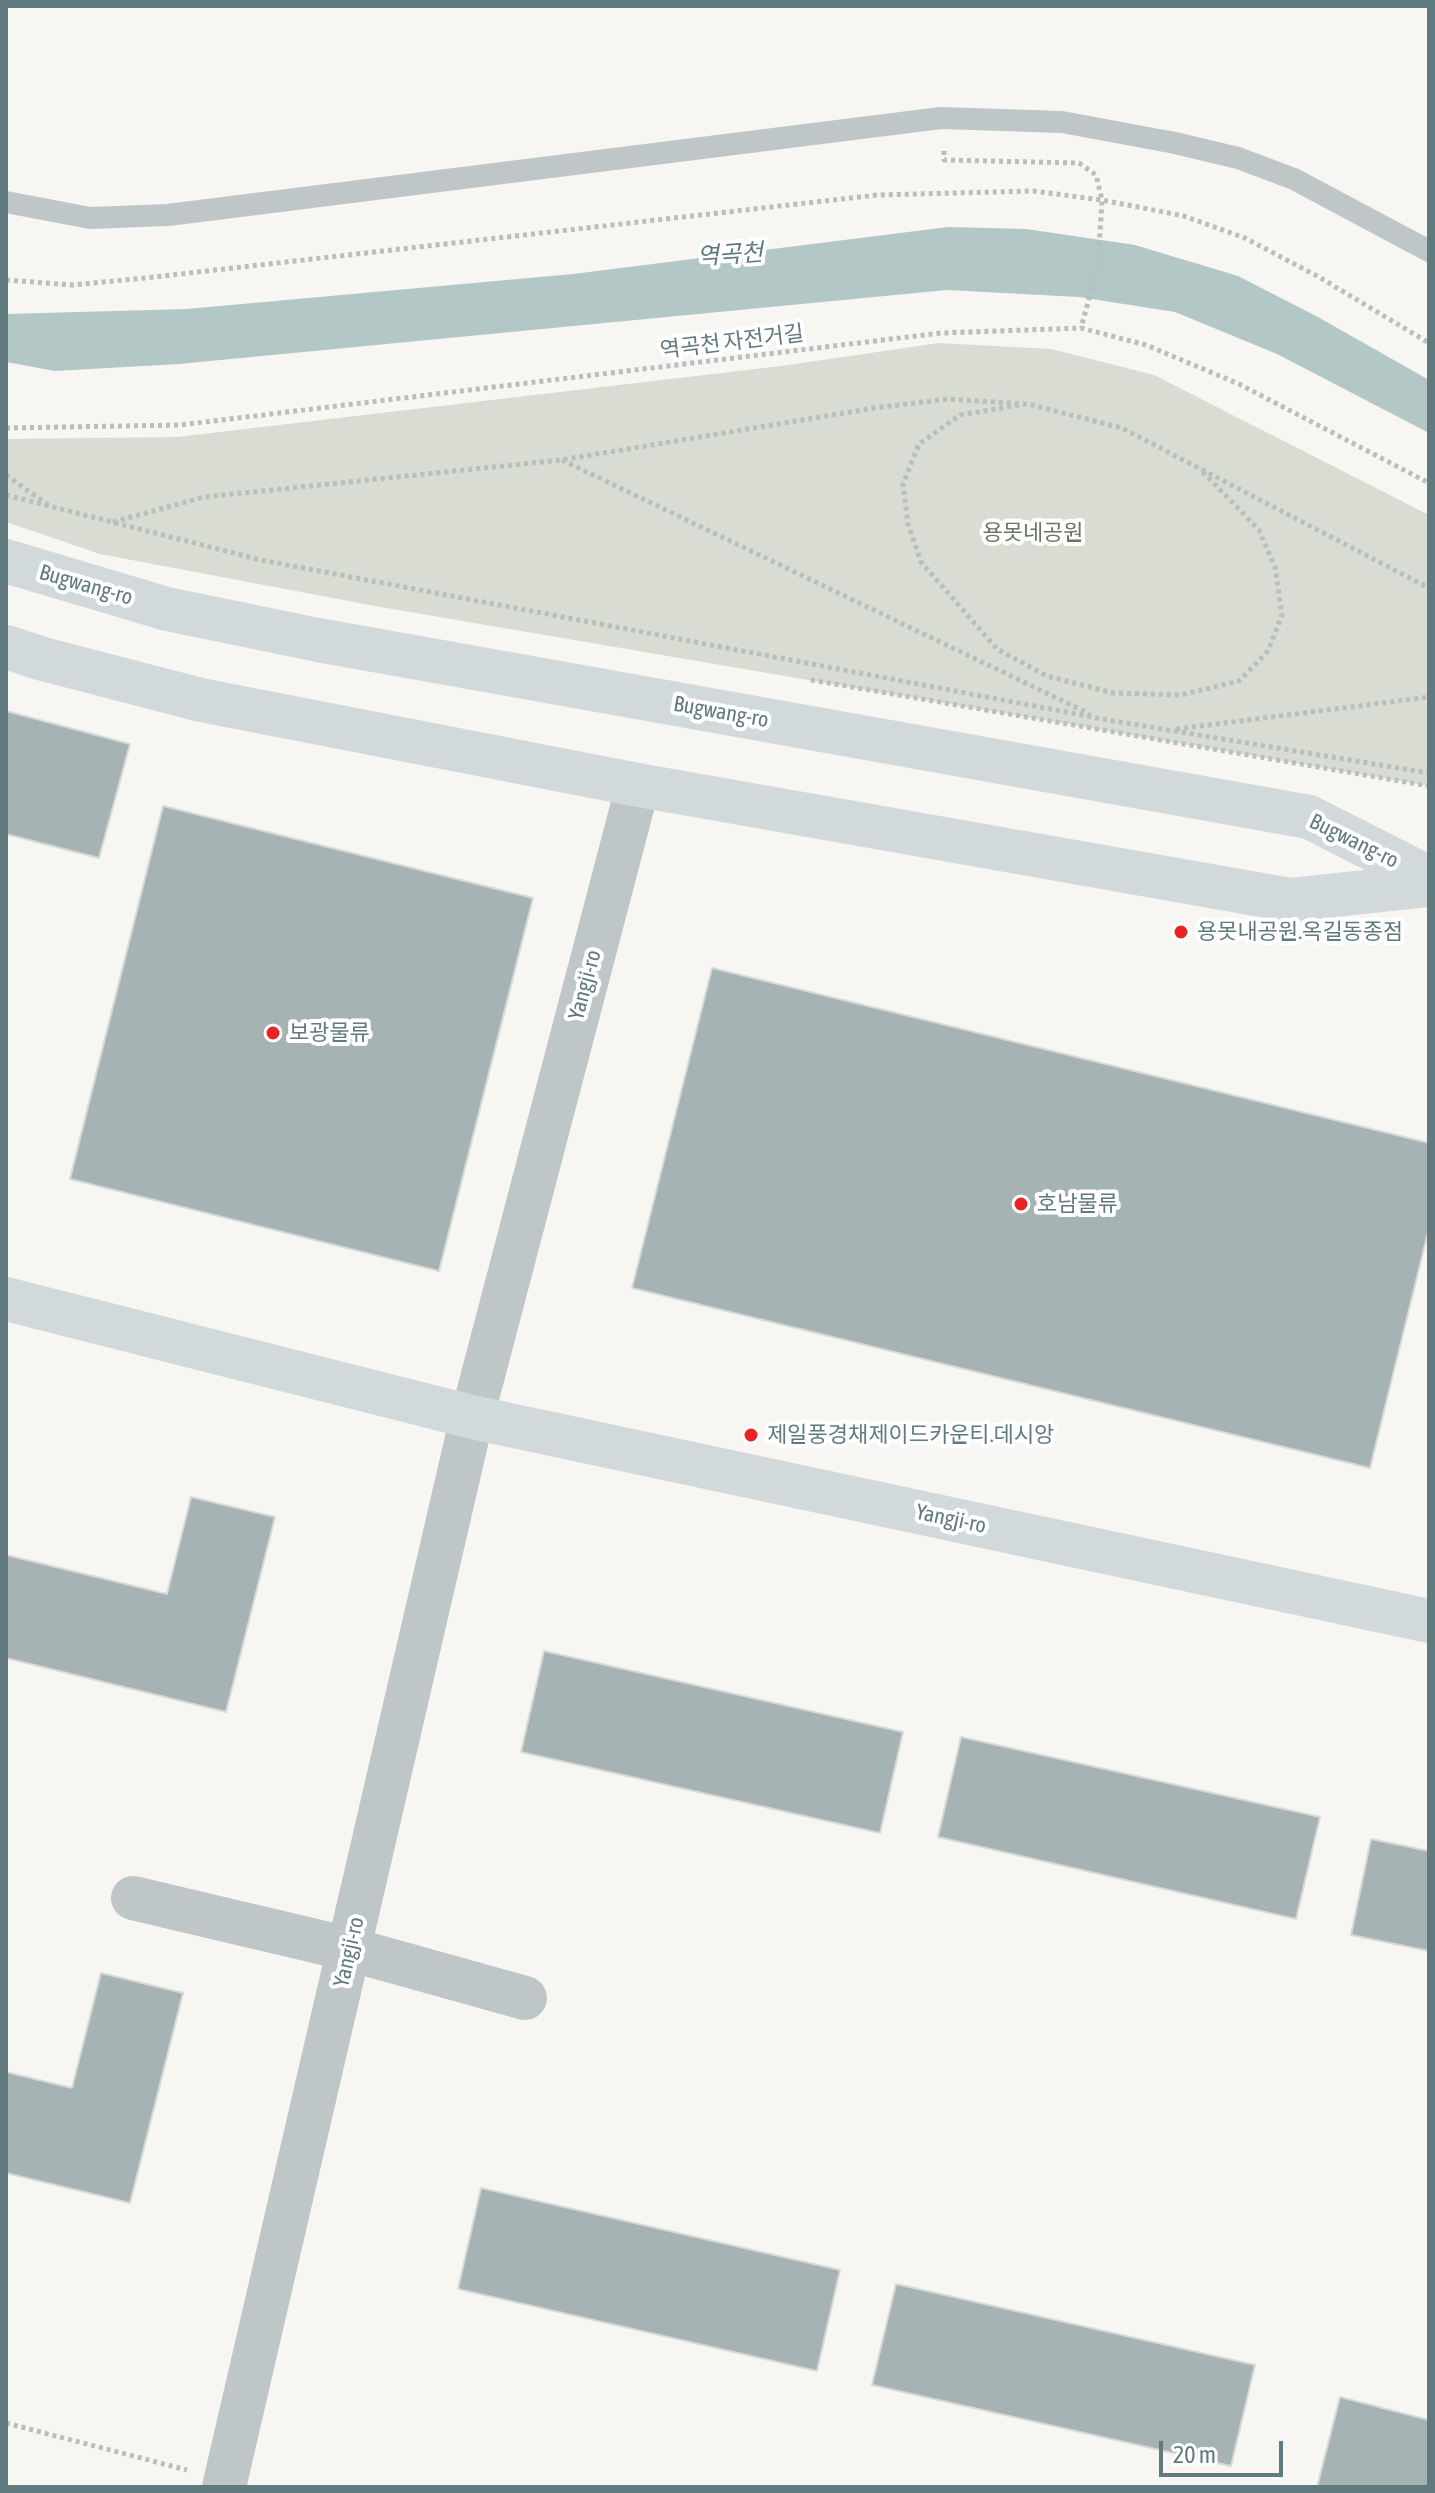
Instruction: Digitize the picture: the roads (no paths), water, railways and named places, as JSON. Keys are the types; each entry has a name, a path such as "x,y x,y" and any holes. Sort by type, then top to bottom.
{"main road":[{"name":"Bugwang-ro","path":"6,561 167,609 318,640 1309,817 1429,878"},
{"name":"Bugwang-ro","path":"6,647 201,700 638,785 1290,900 1429,885"},
{"name":"Yangji-ro","path":"6,1299 472,1417 1429,1621"}],"street":[{"name":"Yangji-ro","path":"225,2484 472,1417 638,785"},
{"path":"133,1898 349,1949 525,1998"}],"lane":[{"path":"6,202 90,218 168,215 941,118 1062,122 1238,158 1294,179 1429,251"}],"water":[{"name":"역곡천","path":"948,227 1026,229 1135,245 1238,276 1429,380 1429,433 1277,354 1175,312 1079,297 947,290 179,364 55,371 6,362 6,314 187,309 573,274"}],"place":[{"name":"용못내공원.옥길동종점","path":"1181,932"},
{"name":"보광물류","path":"273,1033"},
{"name":"호남물류","path":"1021,1204"},
{"name":"제일풍경채제이드카운티.데시앙","path":"751,1435"}],"park label":[{"name":"용못네공원","path":"1033,533"}]}
